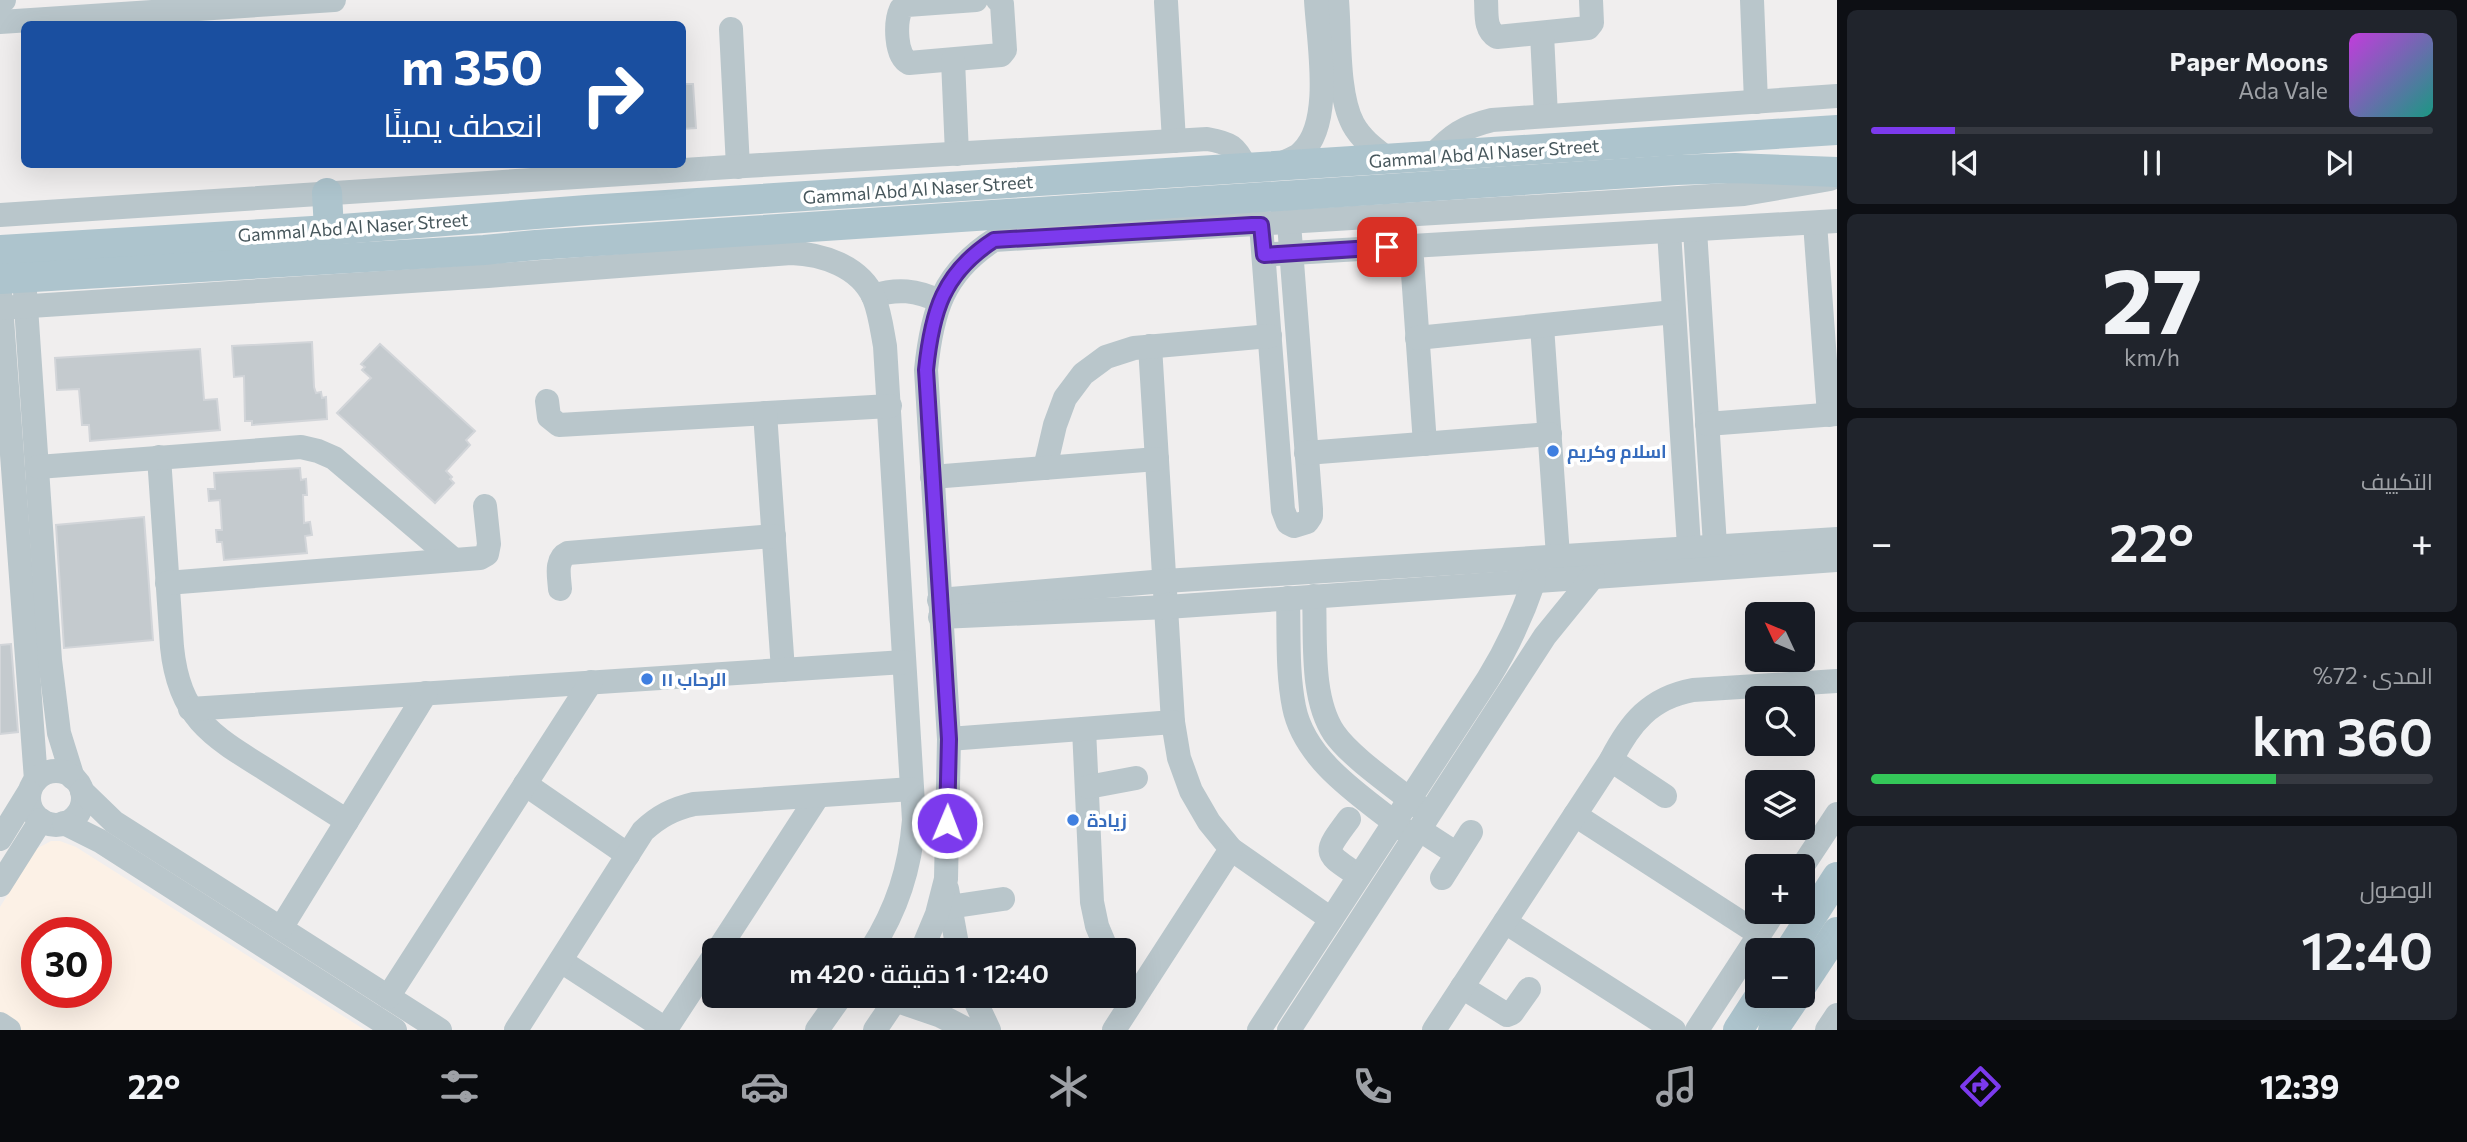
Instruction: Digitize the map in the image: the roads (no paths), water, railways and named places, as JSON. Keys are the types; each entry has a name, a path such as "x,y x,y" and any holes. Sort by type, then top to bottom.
{"main road":[{"name":"Gammal Abd Al Naser Street","path":"0,250 1837,130"},
{"name":"Gammal Abd Al Naser Street","path":"9,294 536,244 790,241 993,228 1676,170 1735,168 1837,174"},
{"path":"327,194 330,230"},
{"path":"534,214 536,244"},
{"path":"482,218 484,250"},
{"path":"1798,938 1837,877"},
{"path":"1815,965 1837,932"},
{"path":"1738,1030 1752,1008"},
{"path":"1773,1030 1788,1008"}],"street":[{"path":"0,22 221,4 334,0"},
{"path":"976,0 907,5 901,9 898,15 900,52 904,60 909,63 1001,55 1005,50 1002,4 998,0"},
{"path":"1275,166 1302,153 1318,131 1322,105 1316,0"},
{"path":"1337,0 1344,102 1354,125 1370,145 1388,159"},
{"path":"1486,0 1488,26 1491,33 1497,37 1588,28 1592,23 1591,0"},
{"path":"1752,0 1756,102"},
{"path":"1166,2 1174,141"},
{"path":"732,29 738,167"},
{"path":"1542,34 1546,116"},
{"path":"953,60 957,154"},
{"path":"1432,156 1451,136 1471,125 1492,120 1837,96"},
{"path":"0,215 1207,139 1224,142 1238,151 1246,168"},
{"path":"955,938 946,879 949,739 926,370 928,346 939,301 961,266 993,228 1261,225 1744,194 1837,174"},
{"path":"1264,255 1826,222 1833,414 1707,424"},
{"path":"1261,225 1284,517 1294,526 1307,522 1311,516 1289,223"},
{"path":"1695,230 1716,558"},
{"path":"1669,231 1690,559"},
{"path":"9,294 488,276 790,241 810,254 829,259 846,268 861,280 873,296 886,346 914,830 906,877 897,904 877,938"},
{"path":"1411,245 1425,444"},
{"path":"873,296 900,290 927,295 939,301"},
{"path":"9,294 6,464 11,590 33,786 31,808 52,822 100,841 395,1030"},
{"path":"0,885 52,822 71,820 81,807 78,784 59,733 50,660 38,467 9,294"},
{"path":"1417,338 1674,312"},
{"path":"1542,326 1558,556"},
{"path":"1045,468 1055,425 1065,398 1083,374 1106,357 1133,348 1270,337"},
{"path":"1150,346 1173,722 1179,758 1191,791 1209,822 1231,849 1331,919"},
{"path":"547,401 549,417 559,425 890,406"},
{"path":"765,413 783,670"},
{"path":"1306,453 1550,434"},
{"path":"38,467 283,447 318,451 334,458 348,469 454,560"},
{"path":"159,457 174,669 180,690 190,709 215,736 347,821"},
{"path":"932,477 1157,459"},
{"path":"167,583 480,558 487,554 489,544 485,506"},
{"path":"560,589 559,562 562,556 568,553 774,536"},
{"path":"1716,558 1837,539"},
{"path":"940,609 1165,581 1558,556 1837,560"},
{"path":"940,609 1167,607 1593,577 1690,559"},
{"path":"1289,1030 1545,636 1593,577"},
{"path":"1259,1030 1507,648 1534,581"},
{"path":"1314,596 1317,681 1325,717 1346,748 1410,799 1421,828"},
{"path":"1288,598 1292,695 1301,730 1313,751 1329,769 1395,822 1421,828 1457,854"},
{"path":"190,709 904,662"},
{"path":"1434,1030 1611,761 1620,741 1643,713 1657,701 1693,690 1837,681"},
{"path":"388,997 591,682"},
{"path":"281,928 426,693"},
{"path":"949,739 1173,722"},
{"path":"1084,729 1092,902 1102,938"},
{"path":"1611,761 1665,796"},
{"path":"0,839 33,786 50,772 58,771 78,784 114,822 440,1030"},
{"path":"1088,787 1136,778"},
{"path":"525,784 628,855"},
{"path":"516,1030 643,831 657,817 675,808 694,804 912,789"},
{"path":"726,938 818,796"},
{"path":"1811,854 1837,814"},
{"path":"1575,815 1759,934"},
{"path":"1349,819 1329,845 1329,851 1332,857 1359,876"},
{"path":"1442,877 1471,832"},
{"path":"1136,976 1231,849"},
{"path":"927,938 937,914 946,879"},
{"path":"949,907 1003,899"},
{"path":"1505,922 1674,1030"},
{"path":"1697,1030 1766,924"},
{"path":"561,961 667,1030 702,975"},
{"path":"1462,987 1507,1015 1512,1013 1529,989"},
{"path":"821,1028 834,1008"},
{"path":"875,1030 886,1008"},
{"path":"920,1008 968,1030"},
{"path":"979,1008 989,1030"},
{"path":"1114,1030 1122,1008"},
{"path":"1827,1030 1837,1014"},
{"path":"0,1024 9,1030"}],"place":[{"name":"اسلام وكريم","path":"1553,451"},
{"name":"الرحاب ١١","path":"647,679"},
{"name":"زيادة","path":"1073,820"}]}
